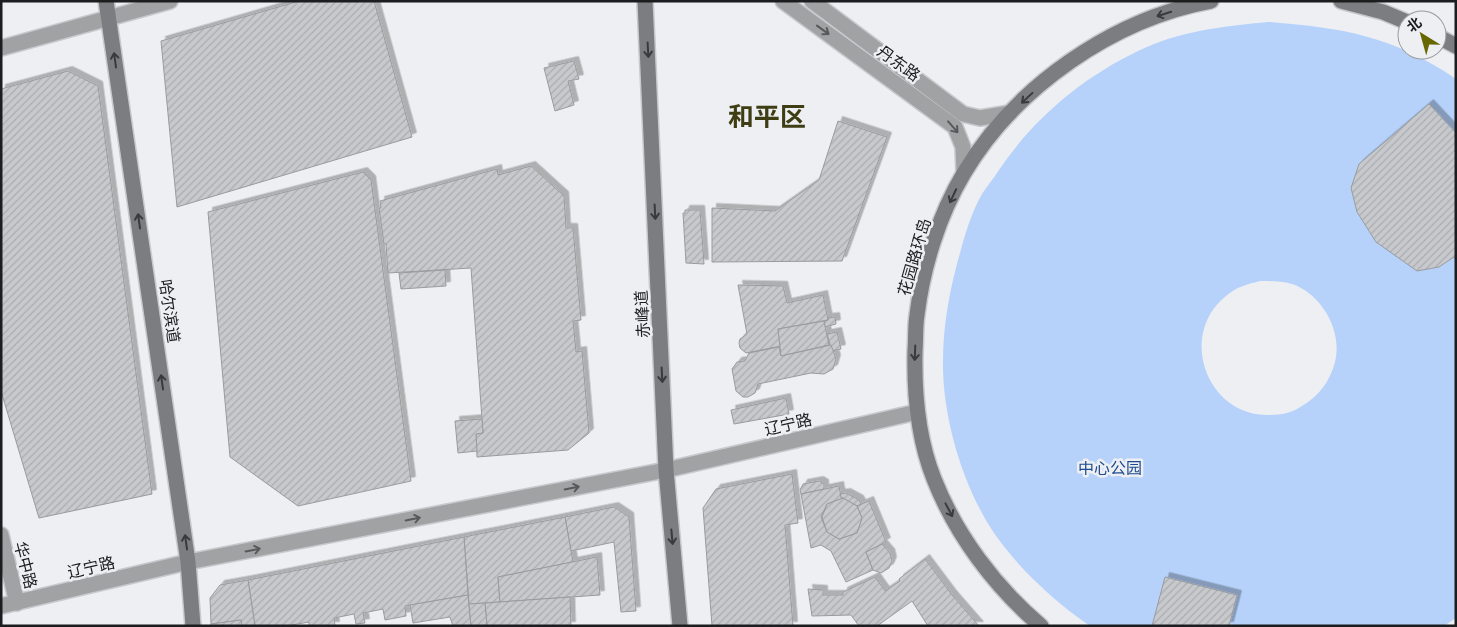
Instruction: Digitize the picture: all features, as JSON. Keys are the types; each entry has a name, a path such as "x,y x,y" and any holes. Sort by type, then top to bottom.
{"street":[{"name":"哈尔滨道","path":"106,1 188,562 193,626"},
{"path":"1,48 170,1"},
{"name":"赤峰道","path":"645,1 666,470 680,626"},
{"name":"丹东路","path":"783,1 956,127 963,147 964,172"},
{"name":"丹东路","path":"812,1 963,114 980,118 1010,114"},
{"name":"花园路环岛","path":"1041,626 1016,604 987,570 965,539 948,510 934,478 925,448 918,412 915,361 916,316 921,291 938,229 964,172 993,133 1010,114 1046,80 1098,42 1161,14 1211,1"},
{"path":"1346,2 1397,18"},
{"name":"辽宁路","path":"1,606 188,562 666,470 918,412"},
{"name":"华中路","path":"1,535 17,602"}],"green space":[{"name":"中心公园","path":"1269,22 1344,31 1397,47 1397,60 1425,60 1456,79 1456,618 1444,626 1090,626 1038,584 1014,559 983,515 964,473 956,451 946,405 943,361 944,334 956,266 978,201 1028,133 1061,101 1079,87 1117,62 1154,44 1186,34","holes":["1260,281 1281,282 1301,288 1310,294 1325,310 1334,330 1337,351 1335,362 1323,387 1314,398 1298,408 1278,415 1247,412 1229,403 1215,389 1206,371 1202,351 1203,331 1211,312 1234,290"]}],"building":[{"path":"299,1 374,1 412,137 177,207 161,41"},
{"path":"574,61 579,79 568,81 574,105 555,111 544,68"},
{"path":"68,71 98,86 152,494 39,518 1,391 1,89"},
{"path":"1429,104 1456,133 1456,260 1454,257 1439,267 1417,271 1376,242 1357,212 1351,188 1359,164"},
{"path":"838,121 887,137 842,261 712,262 712,208 775,211 819,180"},
{"path":"531,166 564,196 566,228 573,228 581,320 573,321 576,352 582,351 589,433 568,450 477,457 476,434 483,433 471,268 388,273 386,244 384,244 379,208 381,208 380,201 497,169 498,175"},
{"path":"363,172 371,180 411,481 298,506 230,457 208,212"},
{"path":"685,210 700,210 704,264 686,263 683,213 685,213"},
{"path":"445,270 446,286 401,289 399,273"},
{"path":"738,285 783,286 787,303 823,295 828,320 778,329 781,346 746,353 740,348 739,343 740,339 747,334"},
{"path":"835,317 836,324 825,327 824,321"},
{"path":"824,321 829,345 781,356 778,329"},
{"path":"837,332 841,349 832,351 827,334"},
{"path":"831,345 836,359 833,369 824,374 811,373 758,384 755,393 748,397 743,397 736,391 732,369 737,362 745,361 749,353 779,347 781,356"},
{"path":"786,398 789,414 734,424 731,410"},
{"path":"482,419 483,433 476,434 477,451 458,453 455,421"},
{"path":"792,474 798,523 785,525 793,626 712,626 703,508 716,489"},
{"path":"819,481 824,484 824,489 801,494 800,490 803,484"},
{"path":"839,486 841,497 843,498 827,504 821,517 827,532 839,539 857,533 862,518 857,506 869,501 886,542 866,552 873,570 846,582 831,551 821,545 811,548 801,494"},
{"path":"846,493 859,500 861,504 857,506 841,497 840,494"},
{"path":"843,498 857,506 862,518 857,533 839,539 827,532 822,517 827,504"},
{"path":"614,507 629,517 636,611 621,612 614,542 571,551 565,517"},
{"path":"565,517 573,562 498,577 500,602 469,604 464,537"},
{"path":"464,537 468,595 405,606 406,616 385,620 383,609 363,613 365,623 356,624 354,614 334,618 335,626 309,626 309,622 286,626 255,626 248,580"},
{"path":"882,544 890,553 892,561 889,568 881,573 873,570 866,552"},
{"path":"597,557 600,595 500,602 498,577"},
{"path":"925,559 952,595 979,626 928,626 912,601 877,626 859,626 851,615 812,616 808,589 823,590 823,595 843,595 843,592 875,577 885,591 900,581 899,579"},
{"path":"1165,577 1237,595 1229,626 1152,626"},
{"path":"248,580 255,626 242,626 241,620 211,624 210,598 220,585"},
{"path":"468,595 471,626 453,626 450,617 413,623 410,605"},
{"path":"570,597 571,626 487,626 485,603"},
{"path":"485,603 487,626 471,626 469,604"},
{"path":"241,620 242,626 211,626 211,624"}],"district":[{"name":"和平区","path":"767,117"}]}
